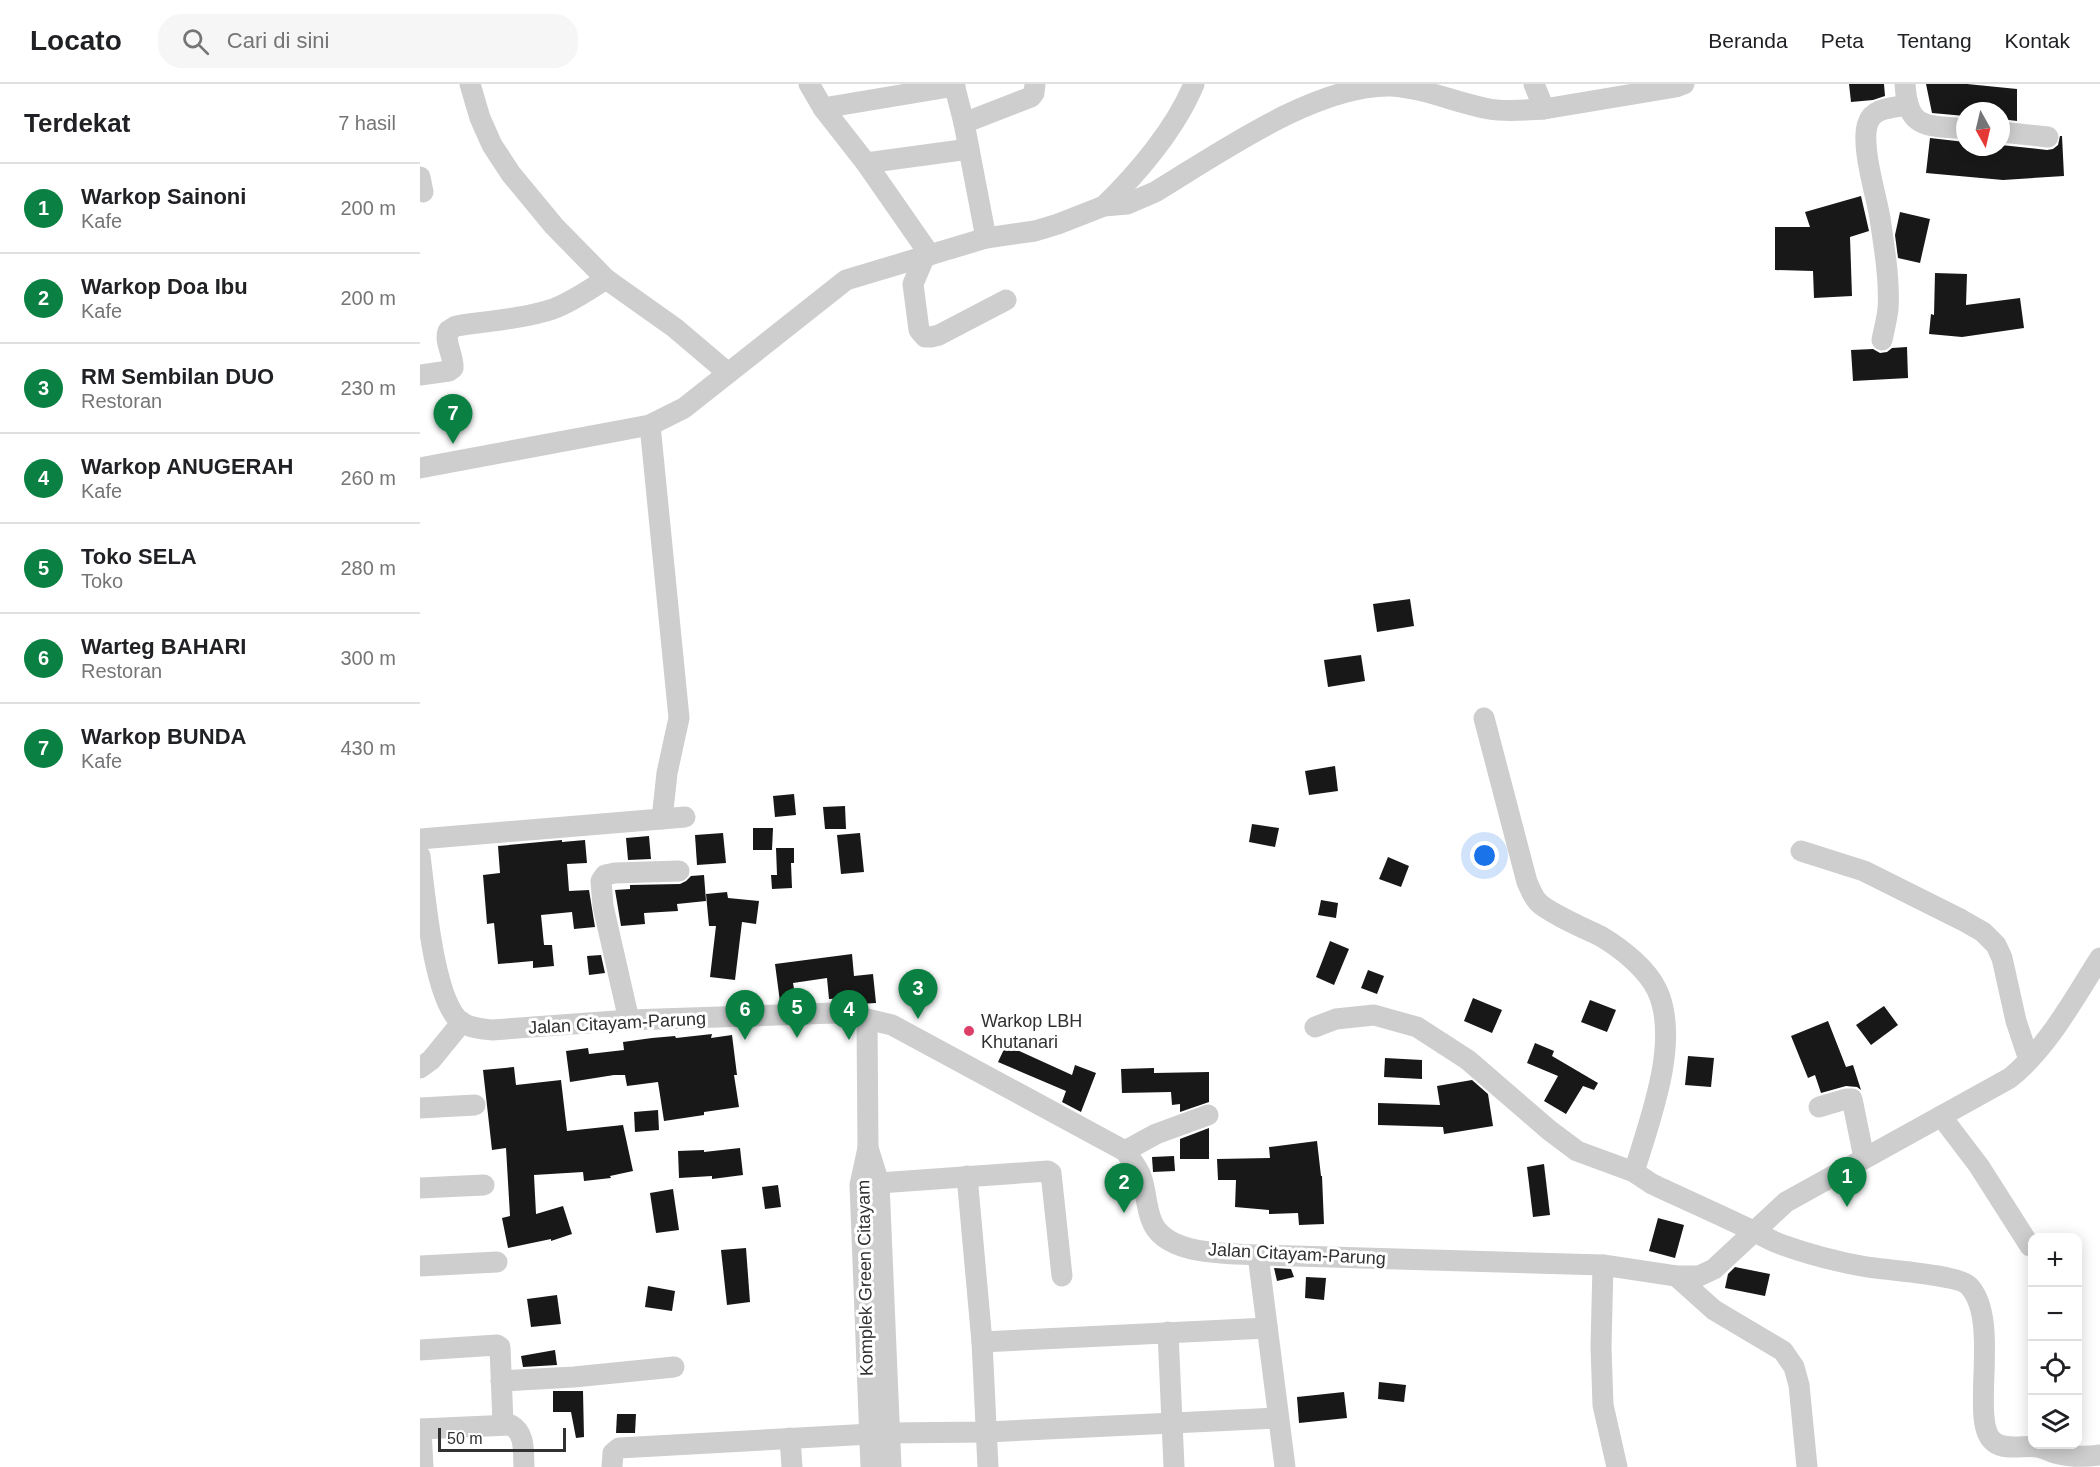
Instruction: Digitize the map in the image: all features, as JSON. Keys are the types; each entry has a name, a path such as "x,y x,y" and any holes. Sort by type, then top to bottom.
{"street":[{"path":"470,84 485,131 511,174 554,226 606,279 675,328 728,373"},
{"path":"809,84 823,108 866,163 924,262"},
{"path":"964,123 1031,97 1035,84"},
{"path":"1104,206 1131,180 1157,147 1194,84"},
{"path":"1534,84 1544,109"},
{"path":"420,468 650,425 684,408 846,280 924,262 955,247 986,238 1042,229 1104,206 1127,204 1155,192 1276,119 1349,91 1390,86 1413,89 1489,109 1544,109 1684,84"},
{"path":"1905,84 1907,105 1911,116 1920,123 1931,126 1956,128"},
{"path":"823,108 955,85 986,238"},
{"path":"1882,340 1888,309 1888,290 1866,134 1872,116 1881,110 1907,105"},
{"path":"2010,133 2048,137"},
{"path":"866,163 969,149"},
{"path":"924,262 913,284 919,330 925,337 931,338 1006,300"},
{"path":"420,375 453,368 446,336 448,330 456,326 528,316 553,309 578,298 606,279"},
{"path":"650,425 679,718 667,773 662,819"},
{"path":"1484,718 1527,882 1538,902 1605,939 1639,965 1657,990 1665,1022 1665,1054 1656,1098 1634,1172"},
{"path":"420,839 685,817"},
{"path":"1801,851 1863,871 1983,932 1996,945 2002,958 2016,1022 2029,1060"},
{"path":"420,856 425,932 445,997 451,1011 462,1022 431,1060 420,1068"},
{"path":"629,1020 603,906 601,881 605,875 615,873 679,872"},
{"name":"Jalan Citayam-Parung","path":"462,1022 476,1028 492,1030 629,1020 834,1013 867,1018 892,1025 1125,1151 1138,1168 1142,1178 1150,1218 1156,1231 1168,1241 1186,1248 1258,1255 1603,1265 1676,1276 1698,1276 1725,1259 1786,1202 2010,1078 2047,1040 2100,958"},
{"path":"1315,1026 1336,1019 1374,1015 1417,1027 1468,1060 1549,1130 1577,1151 1634,1172 1652,1185 1779,1244 1839,1261 1942,1276 1965,1282 1971,1287 1985,1329 1984,1420 1987,1436 1995,1444 2002,1446 2038,1447 2055,1453 2081,1457 2100,1455"},
{"name":"Komplek Green Citayam","path":"867,1018 868,1148 860,1185 879,1434 870,1467"},
{"path":"1819,1107 1852,1099 1864,1158"},
{"path":"420,1108 476,1105"},
{"path":"1125,1151 1156,1134 1208,1115"},
{"path":"1941,1116 1979,1166 2028,1243"},
{"path":"868,1148 879,1183 879,1434 891,1467"},
{"path":"879,1183 1044,1170 1052,1173 1062,1276"},
{"path":"967,1176 982,1342 988,1467"},
{"path":"420,1188 484,1185"},
{"path":"1258,1255 1285,1467"},
{"path":"1714,1310 1725,1259"},
{"path":"420,1266 497,1262"},
{"path":"1603,1265 1601,1347 1603,1405 1617,1467"},
{"path":"1676,1276 1714,1310 1783,1351 1794,1367 1799,1385 1806,1467"},
{"path":"982,1342 1267,1328"},
{"path":"1168,1332 1174,1467"},
{"path":"420,1350 497,1345 500,1347 503,1424"},
{"path":"501,1382 674,1367"},
{"path":"612,1467 613,1453 619,1448 790,1438 987,1432 1278,1418"},
{"path":"423,1467 420,1429 503,1424 518,1429 521,1436 524,1467"},
{"path":"790,1438 792,1467"}],"building":[{"path":"1849,84 1884,84 1885,96 1873,100 1851,102"},
{"path":"1926,84 1967,84 2017,89 2017,121 2010,120 2010,102 1956,102 1956,115 1932,113"},
{"path":"2060,136 2062,136 2064,176 2003,180 1926,173 1930,138 1956,141 1956,156 2010,156 2010,146 2047,150 2058,145"},
{"path":"1861,196 1869,231 1850,237 1852,296 1814,298 1813,271 1775,270 1775,227 1810,227 1805,212"},
{"path":"1900,212 1930,219 1920,263 1898,258 1895,235"},
{"path":"1935,273 1967,274 1966,305 2020,298 2024,328 1962,337 1929,334 1931,314 1934,315"},
{"path":"1907,347 1908,378 1853,381 1851,350 1873,349 1880,353 1892,348"},
{"path":"1410,599 1414,626 1377,632 1373,604"},
{"path":"1361,655 1365,681 1328,687 1324,660"},
{"path":"1335,766 1338,791 1309,795 1305,771"},
{"path":"794,794 796,815 775,817 773,796"},
{"path":"845,806 846,829 825,829 823,807"},
{"path":"1252,824 1279,828 1275,847 1249,842"},
{"path":"753,828 773,828 772,850 753,850"},
{"path":"723,833 726,863 697,865 695,835"},
{"path":"860,833 864,872 841,874 837,835"},
{"path":"649,836 651,859 628,860 626,838"},
{"path":"562,840 562,842 585,840 587,863 567,864 569,891 589,890 595,927 574,929 572,912 541,915 544,945 552,945 554,966 533,968 533,961 498,964 494,923 487,924 483,875 500,873 498,846"},
{"path":"776,848 794,848 794,863 791,863 792,888 772,889 771,875 777,875"},
{"path":"1388,857 1409,866 1401,887 1379,879"},
{"path":"704,875 706,901 677,904 678,911 644,913 645,924 621,926 615,890 630,889 630,885 680,884 691,876"},
{"path":"727,892 728,898 759,901 756,924 742,922 735,980 710,977 716,926 709,926 706,894"},
{"path":"1321,900 1338,903 1336,918 1318,915"},
{"path":"1330,941 1349,949 1334,985 1316,977"},
{"path":"852,954 854,976 873,974 876,1003 860,1004 860,997 829,999 827,978 793,983 796,1000 780,1002 775,964"},
{"path":"601,955 605,973 589,975 587,956"},
{"path":"1368,970 1384,976 1377,994 1361,988"},
{"path":"1473,998 1502,1010 1492,1033 1464,1021"},
{"path":"1590,1000 1616,1010 1607,1032 1581,1022"},
{"path":"1884,1006 1898,1025 1871,1045 1856,1025"},
{"path":"1828,1021 1846,1067 1853,1065 1861,1090 1857,1087 1846,1086 1821,1093 1815,1075 1808,1078 1791,1036"},
{"path":"712,1034 711,1038 732,1035 737,1075 734,1075 739,1107 664,1121 658,1082 627,1086 625,1075 614,1075 570,1082 566,1051 588,1048 589,1054 624,1050 623,1042"},
{"path":"1535,1043 1554,1051 1552,1056 1598,1083 1594,1090 1583,1086 1566,1114 1544,1101 1558,1076 1527,1063"},
{"path":"1006,1045 1072,1075 1075,1065 1096,1073 1081,1112 1062,1102 1066,1091 998,1062"},
{"path":"1688,1056 1714,1058 1711,1087 1685,1085"},
{"path":"1385,1058 1422,1060 1422,1079 1384,1077"},
{"path":"514,1067 516,1085 561,1080 567,1131 623,1125 633,1171 610,1176 611,1178 584,1181 583,1172 534,1175 536,1214 563,1206 572,1234 551,1241 551,1239 508,1248 502,1218 510,1216 506,1148 492,1150 483,1070"},
{"path":"1154,1068 1154,1073 1209,1072 1209,1102 1180,1112 1180,1104 1172,1105 1171,1092 1122,1093 1121,1069"},
{"path":"1472,1080 1488,1094 1493,1126 1444,1134 1443,1127 1378,1125 1378,1103 1440,1105 1437,1086"},
{"path":"658,1110 659,1130 635,1132 634,1112"},
{"path":"1209,1128 1209,1159 1180,1159 1180,1139"},
{"path":"1317,1141 1322,1176 1324,1224 1299,1225 1298,1213 1269,1214 1269,1210 1235,1207 1236,1180 1218,1180 1217,1159 1270,1158 1269,1147"},
{"path":"740,1148 743,1175 712,1179 712,1176 679,1178 678,1151 704,1150 704,1152"},
{"path":"1174,1156 1175,1171 1153,1172 1152,1157"},
{"path":"1544,1164 1550,1215 1533,1217 1527,1167"},
{"path":"778,1185 781,1207 765,1209 762,1187"},
{"path":"673,1189 679,1230 656,1233 650,1193"},
{"path":"1658,1218 1684,1225 1675,1258 1649,1251"},
{"path":"746,1248 750,1302 727,1305 721,1250"},
{"path":"1735,1267 1770,1274 1765,1296 1725,1288 1728,1274"},
{"path":"1274,1268 1291,1269 1294,1277 1277,1281"},
{"path":"1306,1277 1326,1278 1324,1300 1305,1298"},
{"path":"648,1286 675,1291 672,1311 645,1307"},
{"path":"557,1295 561,1324 531,1327 527,1299"},
{"path":"555,1350 557,1365 523,1367 521,1356"},
{"path":"1379,1382 1406,1385 1404,1402 1378,1399"},
{"path":"553,1391 583,1391 584,1437 576,1438 571,1412 553,1412"},
{"path":"1344,1392 1347,1418 1299,1423 1297,1397"},
{"path":"617,1414 636,1414 635,1433 616,1433"}],"place":[{"name":"Warkop BUNDA","path":"453,444"},
{"name":"RM Sembilan DUO","path":"918,1019"},
{"name":"Warkop LBH Khutanari","path":"969,1031"},
{"name":"Toko SELA","path":"797,1038"},
{"name":"Warteg BAHARI","path":"745,1040"},
{"name":"Warkop ANUGERAH","path":"849,1040"},
{"name":"Warkop Sainoni","path":"1847,1207"},
{"name":"Warkop Doa Ibu","path":"1124,1213"}]}
